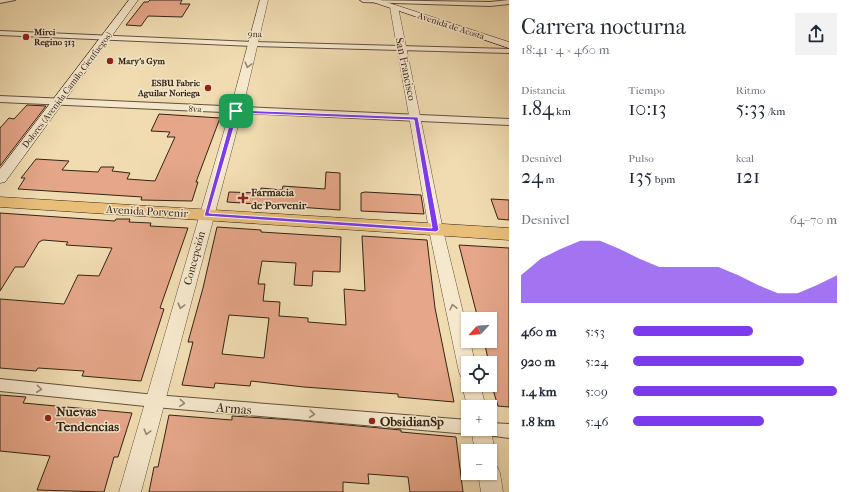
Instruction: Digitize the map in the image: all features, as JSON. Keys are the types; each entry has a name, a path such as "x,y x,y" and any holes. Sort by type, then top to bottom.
{"main road":[{"name":"Dolores (Avenida Camilo Cienfuegos)","path":"0,179 134,0"},
{"name":"Avenida de Acosta","path":"369,0 394,3 509,45"},
{"name":"Avenida Porvenir","path":"0,202 509,234"}],"street":[{"path":"0,5 7,0"},
{"path":"0,1 12,0"},
{"name":"Concepción","path":"130,492 236,111 264,0"},
{"path":"394,3 490,4 509,2"},
{"name":"San Francisco","path":"394,3 436,230 464,356"},
{"name":"9na","path":"0,34 402,49 509,51"},
{"name":"8va","path":"0,99 236,111 509,122"},
{"name":"Armas","path":"0,385 155,401 461,426"},
{"path":"497,430 509,431"},
{"path":"490,480 492,492"}],"building":[{"path":"150,0 182,0 180,4 190,4 182,17 148,16 141,26 126,25 144,2 148,2"},
{"path":"27,105 46,106 0,166 0,128 9,118 14,119"},
{"path":"159,114 220,118 196,182 198,182 192,201 141,200 142,197 18,189 25,178 21,178 36,159 69,161 62,170 98,172 101,167 114,167 112,171 130,173 127,179 155,181 175,137 167,137 170,132 151,131"},
{"path":"326,172 340,173 340,210 227,202 229,192 260,193 261,188 282,190 283,186 325,189"},
{"path":"361,193 421,195 424,214 361,211"},
{"path":"491,199 509,200 509,220 498,219"},
{"path":"0,213 115,221 116,219 130,219 129,222 151,223 150,226 188,228 160,308 164,309 141,381 82,376 84,371 38,368 36,371 0,368 0,299 64,304 78,275 99,276 112,248 66,245 68,242 43,240 39,242 24,267 15,267 0,291"},
{"path":"217,227 261,230 261,232 341,237 340,272 313,271 312,286 294,285 296,263 262,261 258,284 265,284 263,301 280,302 279,316 308,318 308,322 346,325 344,289 365,291 362,236 427,240 435,308 454,402 398,397 398,394 304,387 251,381 250,386 215,383 214,388 182,385 193,342 188,342 203,288","holes":["229,315 269,318 264,358 222,354"]},
{"path":"459,245 509,248 509,407 498,406 494,392 497,392 497,356 487,356 486,348 497,348 497,312 476,312"},
{"path":"0,395 26,397 23,403 132,413 118,457 114,457 104,492 37,490 50,456 0,451"},
{"path":"169,415 232,420 232,416 294,420 401,430 401,432 456,437 463,492 410,492 408,477 368,474 369,484 343,482 343,492 149,492 154,467 158,467"}],"place":[{"name":"Mirci Regino 313","path":"26,37"},
{"name":"Mary’s Gym","path":"110,61"},
{"name":"ESBU Fabric Aguilar Noriega","path":"208,88"},
{"name":"Farmacia de Porvenir","path":"243,198"},
{"name":"Nuevas Tendencias","path":"48,418"},
{"name":"ObsidianSp","path":"372,421"}],"route":[{"path":"236,111 416,118 436,230 206,215 236,111"}]}
